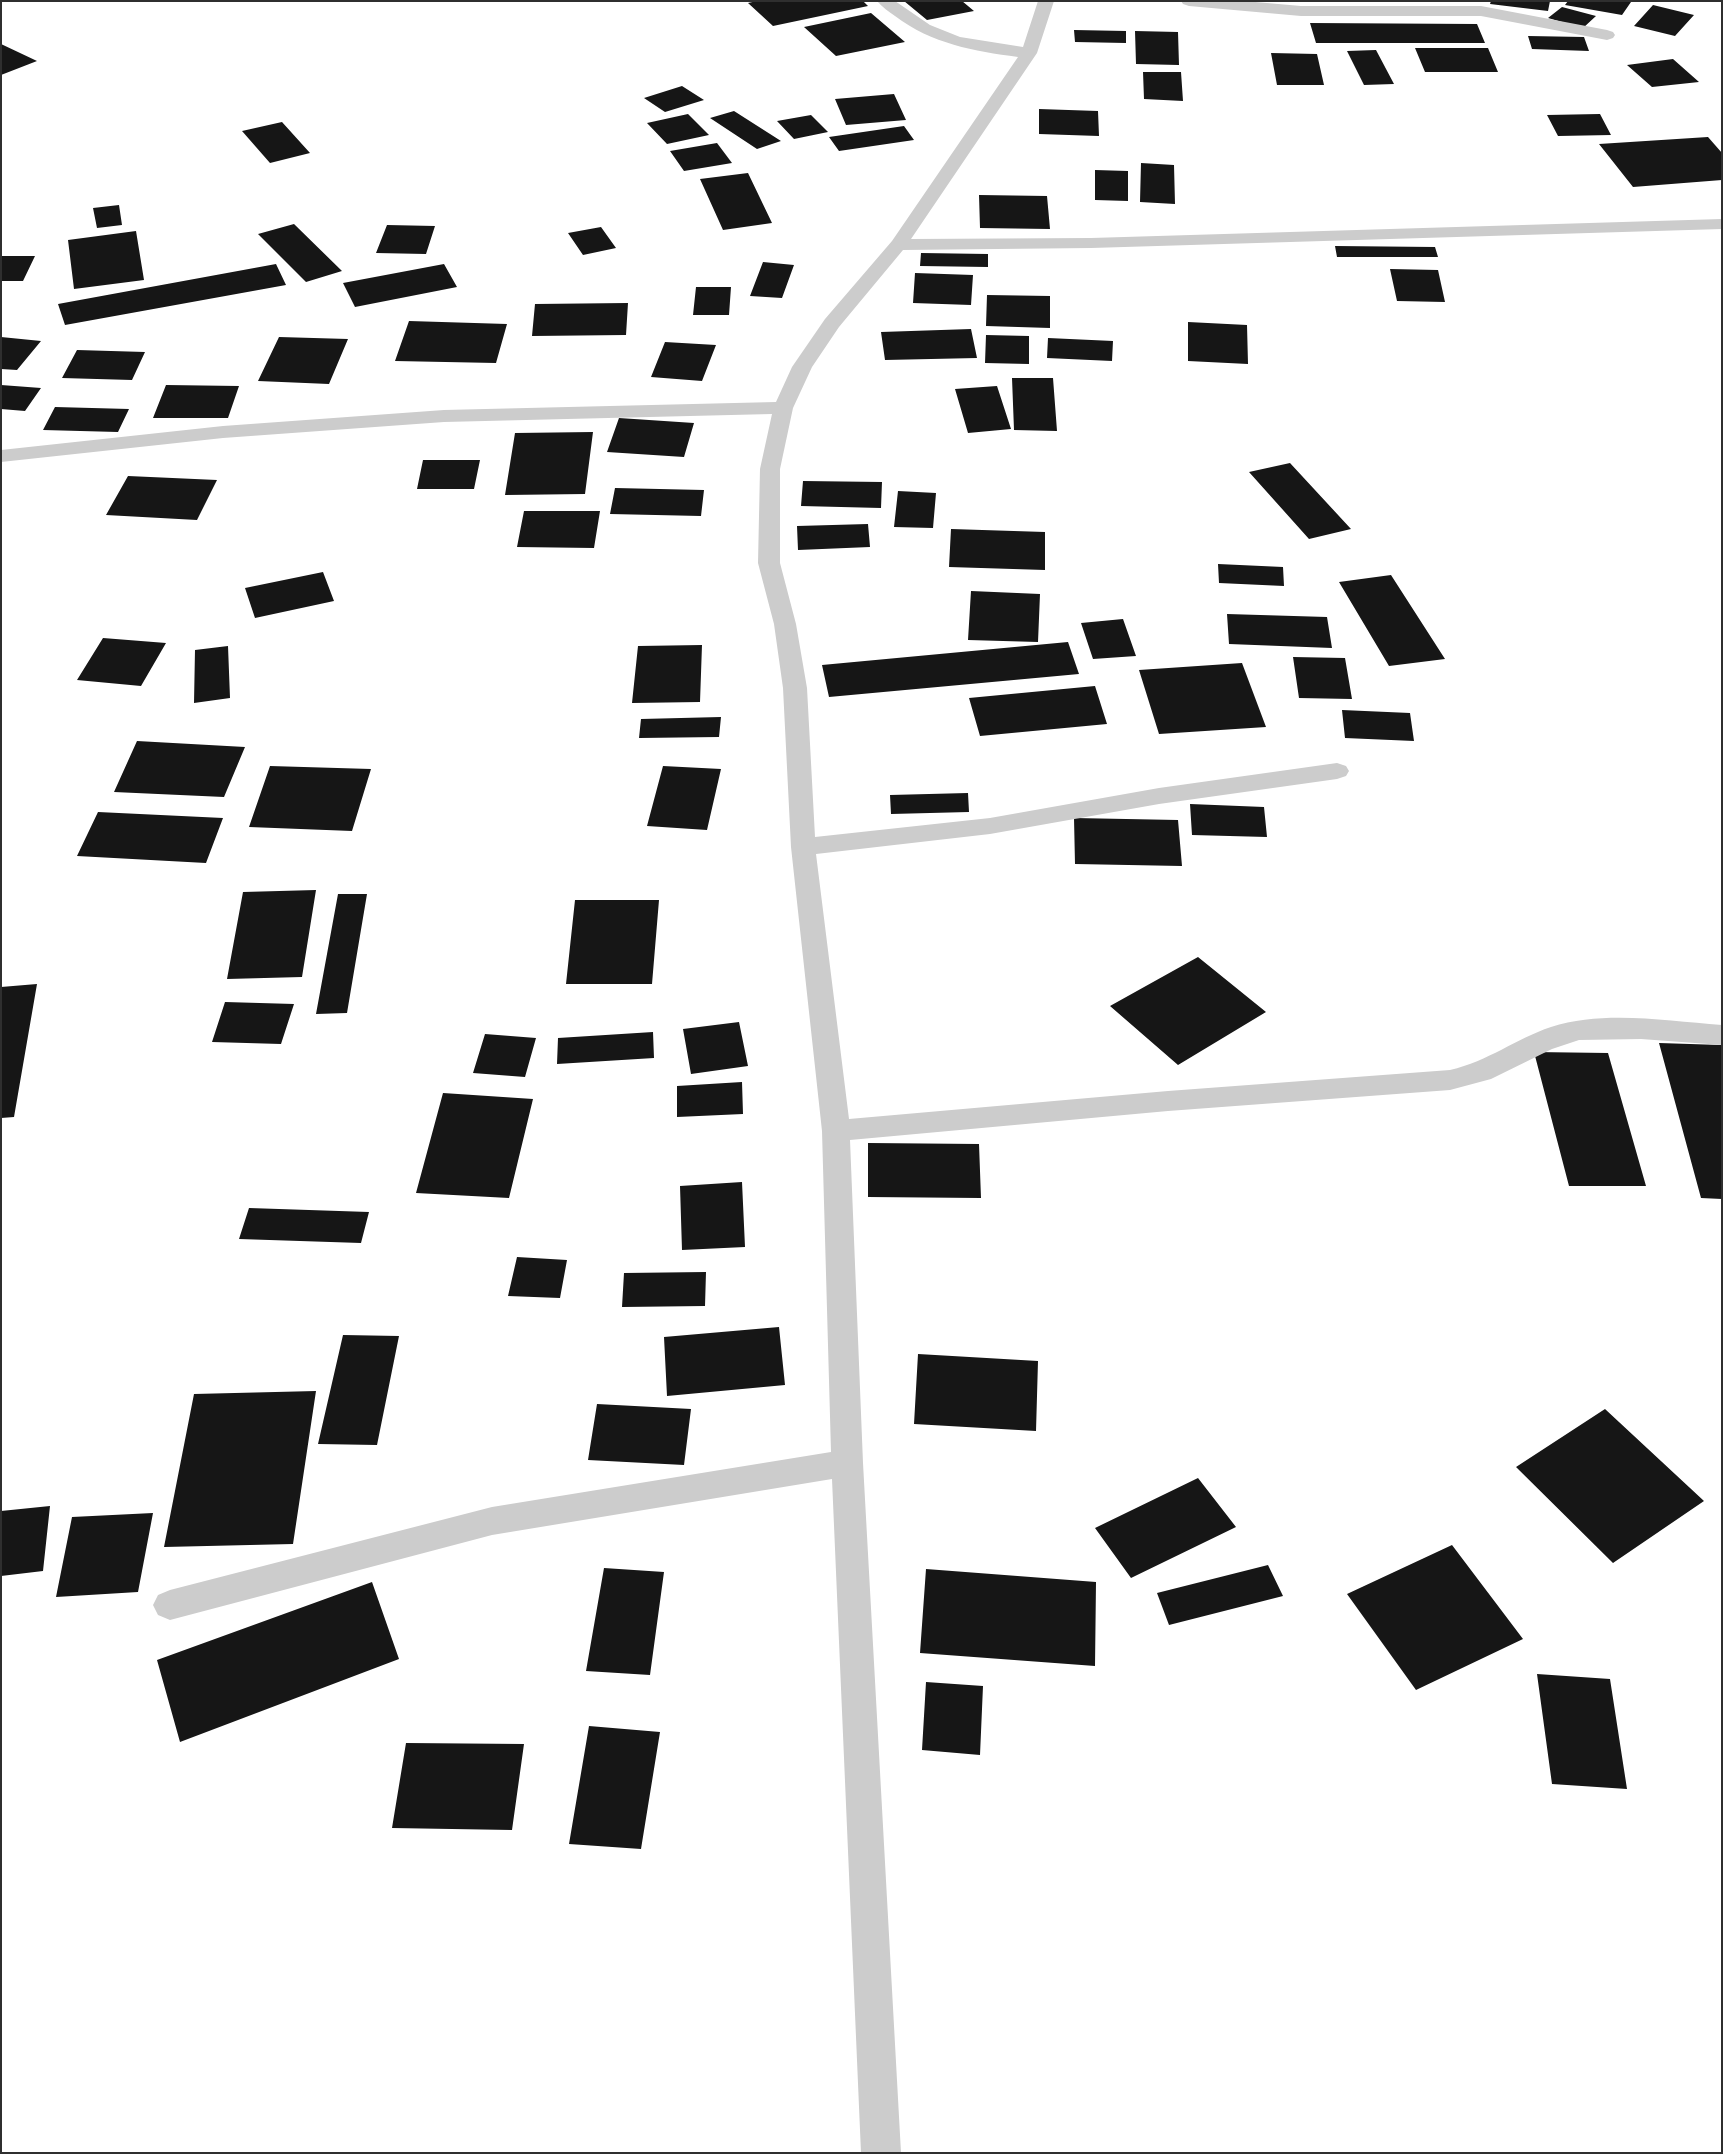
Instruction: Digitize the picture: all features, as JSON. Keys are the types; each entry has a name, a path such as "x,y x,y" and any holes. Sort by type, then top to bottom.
{"street":[{"path":"885,1 911,20 946,39 994,49 1029,53"},
{"path":"881,2153 847,1463 836,1131 803,847 795,688 785,624 769,563 770,469 783,408 802,367 832,323 898,245 966,148 1029,53 1046,1"},
{"path":"1189,1 1236,7 1301,11 1481,11 1507,15 1574,31 1607,35"},
{"path":"898,245 1091,243 1722,224"},
{"path":"1,456 223,432 444,416 783,408"},
{"path":"803,847 990,826 1159,796 1337,771"},
{"path":"836,1131 1178,1100 1450,1080 1488,1070 1540,1042 1562,1034 1579,1031 1636,1030 1722,1035"},
{"path":"170,1605 492,1521 847,1463"}],"building":[{"path":"757,1 863,1 868,6 773,26 748,3"},
{"path":"904,1 962,1 974,11 927,20"},
{"path":"1491,1 1550,1 1548,11 1490,4"},
{"path":"1568,1 1631,2 1622,15 1565,5"},
{"path":"1653,5 1694,15 1675,36 1634,26"},
{"path":"1562,7 1596,16 1583,28 1548,18"},
{"path":"871,13 905,42 836,56 804,27"},
{"path":"1310,23 1477,24 1485,43 1316,43"},
{"path":"1074,30 1126,31 1126,43 1075,42"},
{"path":"1135,31 1178,32 1179,65 1136,64"},
{"path":"1528,36 1584,37 1589,51 1532,49"},
{"path":"1,44 37,61 1,75"},
{"path":"1415,48 1488,48 1498,72 1425,72"},
{"path":"1376,50 1394,84 1364,85 1347,51"},
{"path":"1271,53 1317,54 1324,85 1277,85"},
{"path":"1673,59 1699,82 1652,87 1627,65"},
{"path":"1143,72 1181,72 1183,101 1144,99"},
{"path":"682,86 704,100 665,112 644,98"},
{"path":"894,94 906,120 846,125 835,99"},
{"path":"1039,109 1098,111 1099,136 1039,134"},
{"path":"734,111 781,141 757,149 710,118"},
{"path":"688,114 709,135 667,144 647,123"},
{"path":"1600,114 1611,135 1558,136 1547,115"},
{"path":"811,115 828,132 794,139 777,121"},
{"path":"282,122 310,153 270,163 242,131"},
{"path":"904,126 914,140 839,151 829,137"},
{"path":"1708,137 1722,153 1722,180 1633,187 1599,144"},
{"path":"717,143 732,163 684,171 670,151"},
{"path":"1141,163 1174,165 1175,204 1140,202"},
{"path":"1095,170 1128,171 1128,201 1095,200"},
{"path":"748,173 772,223 723,230 700,179"},
{"path":"979,195 1047,196 1050,229 980,228"},
{"path":"119,205 122,225 97,228 93,208"},
{"path":"294,224 342,271 306,282 258,234"},
{"path":"387,225 435,226 426,254 376,253"},
{"path":"601,227 616,248 583,255 568,233"},
{"path":"136,231 144,280 74,289 68,240"},
{"path":"1335,246 1435,247 1438,257 1337,257"},
{"path":"921,253 988,254 988,267 920,266"},
{"path":"1,256 35,256 23,281 1,281"},
{"path":"763,262 794,265 782,298 750,296"},
{"path":"276,264 286,285 65,325 58,304"},
{"path":"444,264 457,287 355,307 343,283"},
{"path":"1390,269 1438,270 1445,302 1397,301"},
{"path":"915,273 973,275 971,305 913,303"},
{"path":"696,287 731,287 729,315 693,315"},
{"path":"987,295 1050,296 1050,328 986,326"},
{"path":"628,303 626,335 532,336 535,304"},
{"path":"409,321 507,324 496,363 395,361"},
{"path":"1188,322 1247,325 1248,364 1188,361"},
{"path":"971,329 977,358 885,360 881,332"},
{"path":"986,335 1029,336 1029,364 985,363"},
{"path":"1,337 41,341 17,370 1,369"},
{"path":"279,337 348,339 329,384 258,381"},
{"path":"1048,338 1113,341 1112,361 1047,358"},
{"path":"665,342 716,345 702,381 651,377"},
{"path":"77,350 145,352 132,380 62,378"},
{"path":"1012,378 1053,378 1057,431 1014,430"},
{"path":"1,385 41,388 25,411 1,409"},
{"path":"166,385 239,386 228,418 153,418"},
{"path":"997,386 1011,429 968,433 955,389"},
{"path":"55,407 129,409 118,432 43,430"},
{"path":"619,418 694,423 684,457 607,452"},
{"path":"593,432 585,494 505,495 515,433"},
{"path":"423,460 480,460 474,489 417,489"},
{"path":"1290,463 1351,529 1309,539 1249,472"},
{"path":"128,476 217,480 197,520 106,515"},
{"path":"803,481 882,482 881,508 801,506"},
{"path":"615,488 704,490 701,516 610,514"},
{"path":"898,491 936,493 933,528 894,527"},
{"path":"524,511 600,511 594,548 517,547"},
{"path":"868,524 870,547 798,550 797,526"},
{"path":"951,529 1045,532 1045,570 949,567"},
{"path":"1218,564 1283,567 1284,586 1219,583"},
{"path":"323,572 334,601 255,618 245,588"},
{"path":"1391,575 1445,659 1389,666 1339,582"},
{"path":"971,591 1040,594 1038,642 968,640"},
{"path":"1227,614 1327,617 1332,648 1229,644"},
{"path":"1123,619 1136,656 1093,659 1081,623"},
{"path":"103,638 166,643 141,686 77,680"},
{"path":"1068,642 1079,674 829,697 822,665"},
{"path":"702,645 700,702 632,703 638,646"},
{"path":"228,646 230,698 194,703 195,650"},
{"path":"1293,657 1345,658 1352,699 1299,698"},
{"path":"1242,663 1266,727 1159,734 1139,670"},
{"path":"1095,686 1107,724 980,736 969,698"},
{"path":"1342,710 1410,713 1414,741 1345,738"},
{"path":"721,717 719,737 639,738 641,719"},
{"path":"137,741 245,747 224,797 114,792"},
{"path":"270,766 371,769 352,831 249,827"},
{"path":"663,766 721,769 707,830 647,826"},
{"path":"968,793 969,812 891,814 890,795"},
{"path":"1190,804 1264,807 1267,837 1192,835"},
{"path":"98,812 223,818 206,863 77,856"},
{"path":"1074,818 1178,820 1182,866 1075,864"},
{"path":"316,890 302,977 227,979 243,892"},
{"path":"338,894 367,894 347,1013 316,1014"},
{"path":"575,900 659,900 652,984 566,984"},
{"path":"1198,957 1266,1012 1178,1065 1110,1006"},
{"path":"37,984 14,1117 1,1118 1,987"},
{"path":"225,1002 294,1004 281,1044 212,1042"},
{"path":"739,1022 748,1066 691,1074 683,1029"},
{"path":"653,1032 654,1058 557,1064 558,1038"},
{"path":"485,1034 536,1038 525,1077 473,1073"},
{"path":"1659,1043 1721,1045 1722,1199 1701,1198"},
{"path":"1534,1052 1608,1053 1646,1186 1569,1186"},
{"path":"742,1082 743,1114 677,1117 677,1086"},
{"path":"443,1093 533,1099 509,1198 416,1193"},
{"path":"868,1143 979,1144 981,1198 868,1197"},
{"path":"742,1182 745,1247 682,1250 680,1186"},
{"path":"249,1208 369,1212 361,1243 239,1239"},
{"path":"517,1257 567,1260 560,1298 508,1296"},
{"path":"706,1272 705,1306 622,1307 624,1273"},
{"path":"779,1327 785,1385 667,1396 664,1337"},
{"path":"343,1335 399,1336 377,1445 318,1444"},
{"path":"918,1354 1038,1361 1036,1431 914,1424"},
{"path":"316,1391 293,1544 164,1547 194,1394"},
{"path":"597,1404 691,1409 684,1465 588,1460"},
{"path":"1605,1409 1704,1501 1613,1563 1516,1467"},
{"path":"1198,1478 1236,1527 1131,1578 1095,1528"},
{"path":"50,1506 43,1571 1,1576 1,1511"},
{"path":"153,1513 138,1592 56,1597 72,1517"},
{"path":"1452,1545 1523,1639 1416,1690 1347,1594"},
{"path":"1268,1565 1283,1596 1169,1625 1157,1593"},
{"path":"604,1568 664,1572 650,1675 586,1671"},
{"path":"926,1569 1096,1582 1095,1666 920,1653"},
{"path":"372,1582 399,1659 180,1742 157,1660"},
{"path":"1537,1674 1610,1679 1627,1789 1552,1784"},
{"path":"926,1682 983,1686 980,1755 922,1750"},
{"path":"589,1726 660,1732 641,1849 569,1844"},
{"path":"406,1743 524,1744 512,1830 392,1828"}]}
